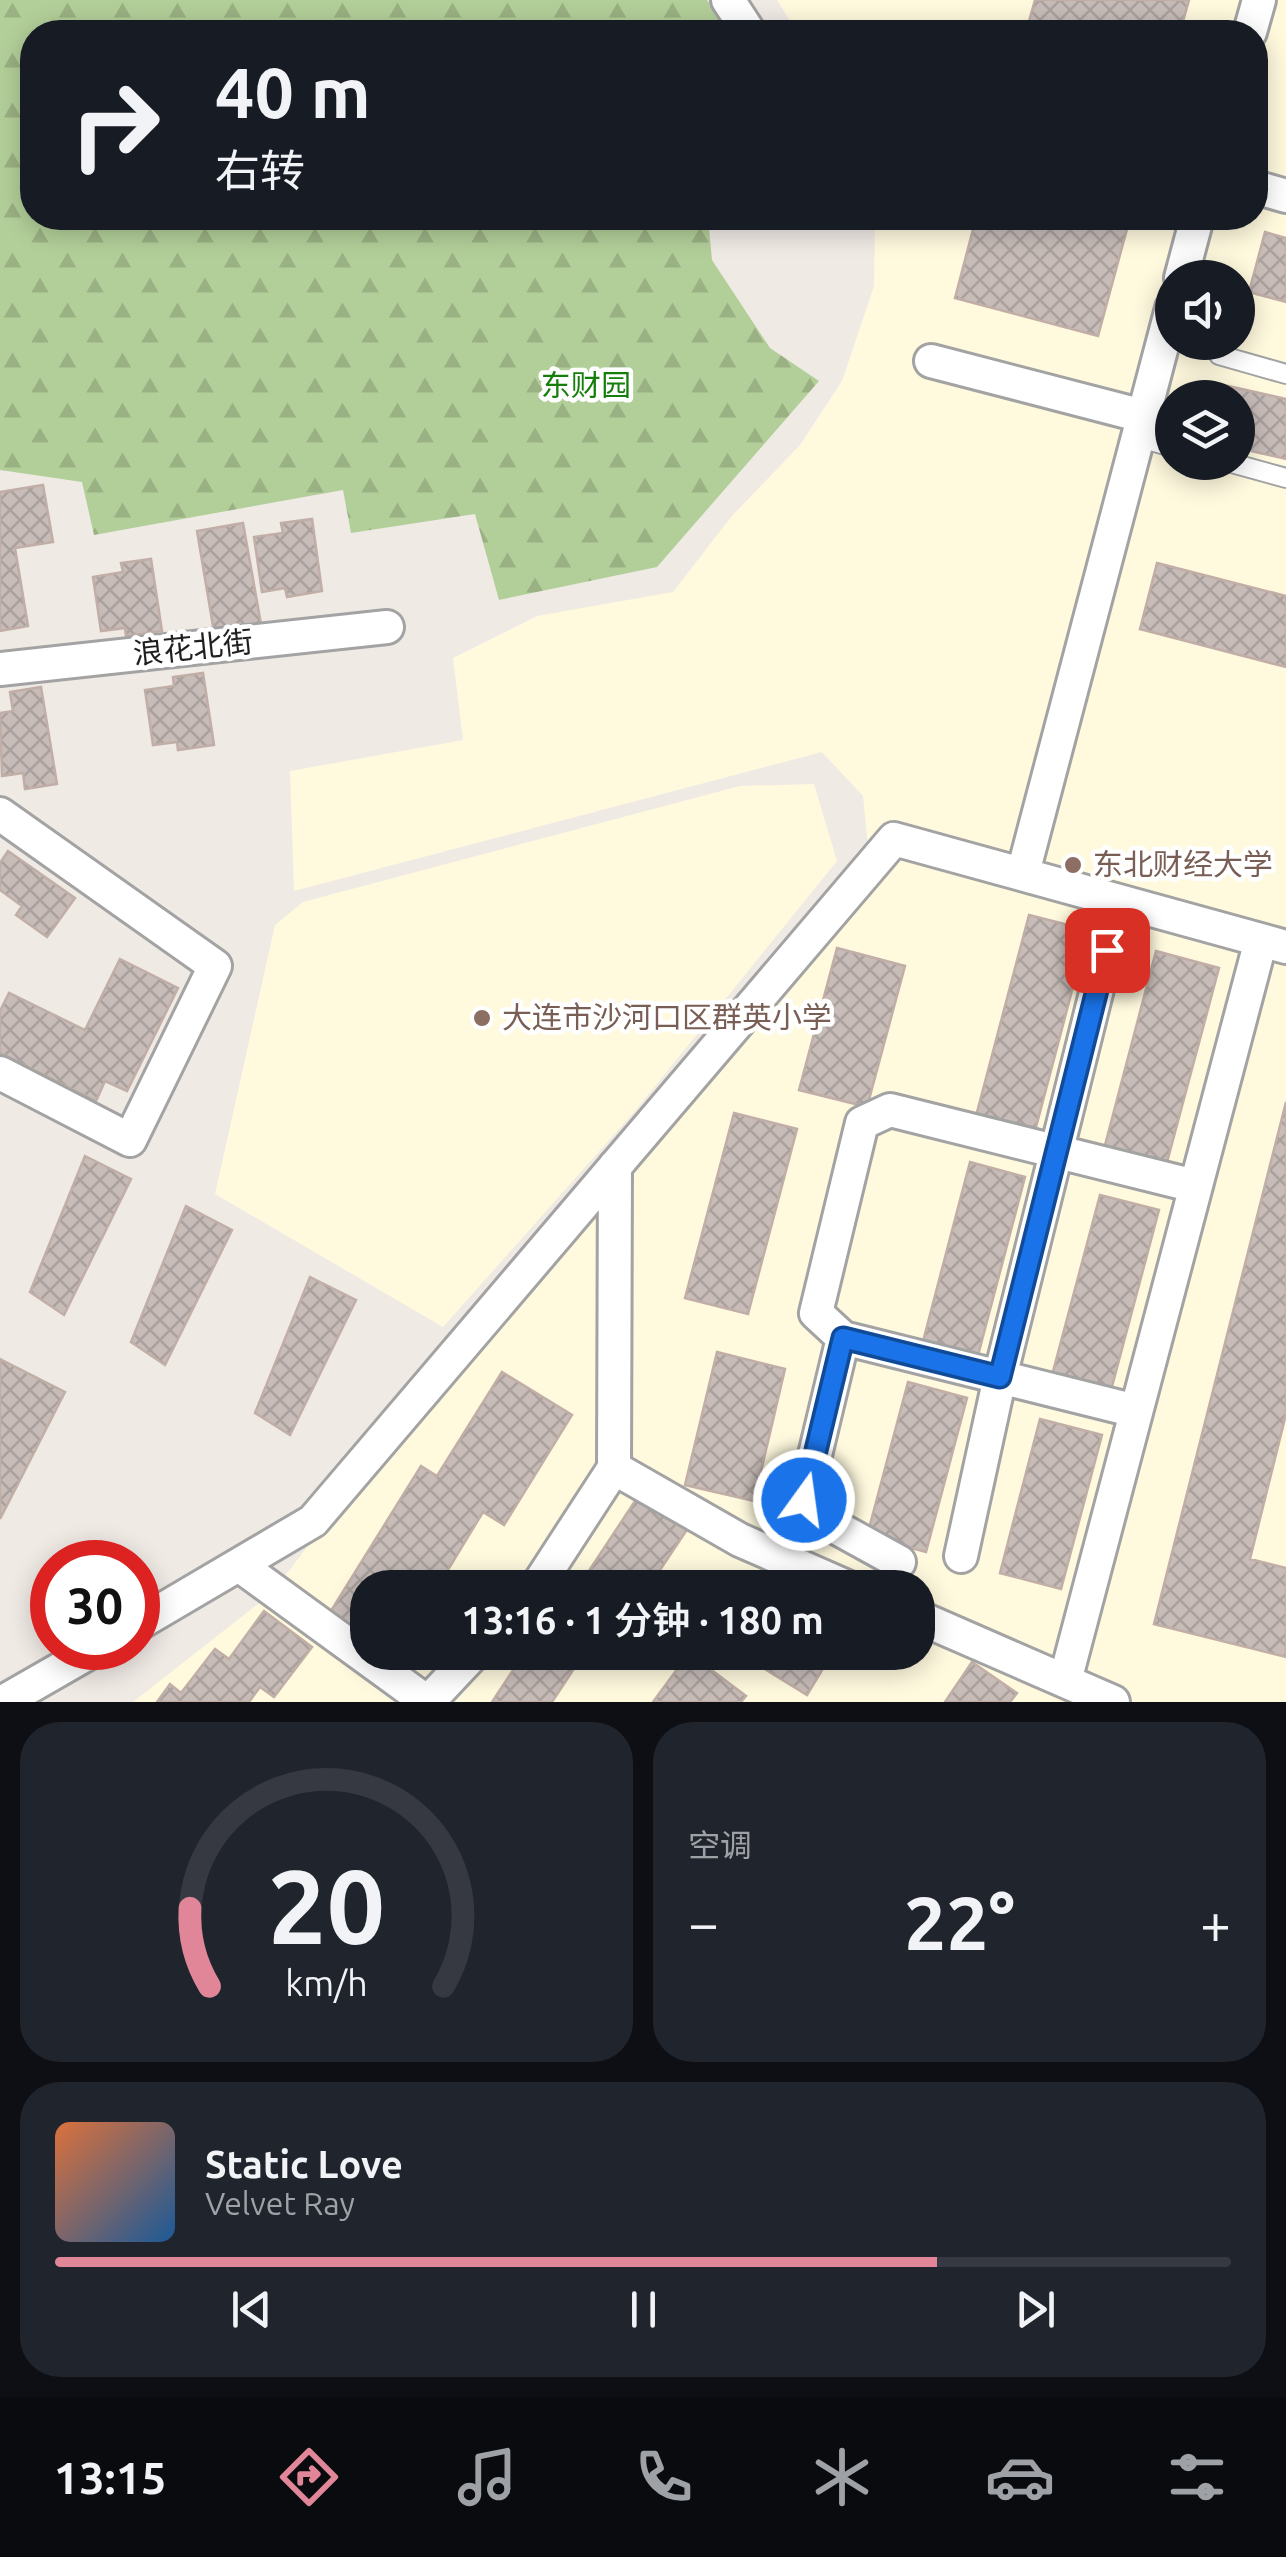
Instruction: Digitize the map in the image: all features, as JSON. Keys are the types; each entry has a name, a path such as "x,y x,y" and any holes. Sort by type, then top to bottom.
{"street":[{"path":"1186,260 1194,230"},
{"path":"931,360 1140,427"},
{"path":"1023,872 1158,360"},
{"name":"浪花北街","path":"0,669 387,627"},
{"path":"0,814 216,966 130,1140 0,1073"},
{"path":"160,1611 313,1521 894,838 1273,943 1195,1186 1065,1681"},
{"path":"961,1556 1000,1377 1107,950"},
{"path":"1136,1410 843,1338 816,1312 862,1123 890,1110 1195,1186"},
{"path":"548,1570 614,1468 615,1166"},
{"path":"843,1338 804,1500 821,1520 899,1562"},
{"path":"614,1468 740,1540 808,1570"},
{"path":"238,1565 427,1702 458,1670"},
{"path":"935,1624 1113,1702"},
{"path":"3,1702 59,1670"}],"lane":[{"path":"1237,360 1286,374"},
{"path":"1140,427 1155,436"},
{"path":"1255,469 1286,478"}],"shaded area":[{"name":"东北财经大学","path":"777,0 1286,0 1286,1702 133,1702 272,1593 462,1344 868,847 863,796 822,752 294,891 290,771 463,740 453,658 537,616 673,592 731,517 800,445 842,381 874,286 875,230 1268,230 1268,20 790,20"},
{"name":"大连市沙河口区群英小学","path":"814,784 837,861 635,1111 443,1327 215,1194 275,925 303,902 740,786"}],"green space":[{"name":"东财园","path":"0,0 707,0 721,20 20,20 20,230 709,230 712,260 770,348 819,381 657,567 499,600 475,514 351,533 343,490 94,535 82,482 0,470"}],"building":[{"path":"1035,0 1189,0 1183,20 1029,20"},
{"path":"973,230 1127,230 1098,336 955,298"},
{"path":"1265,232 1286,238 1286,302 1255,294 1255,270"},
{"path":"1255,392 1286,399 1286,459 1255,452"},
{"path":"43,485 53,542 15,548 28,626 0,631 0,492"},
{"path":"312,519 322,591 287,597 285,588 262,592 254,537 283,533 281,523"},
{"path":"243,523 261,624 214,632 197,531"},
{"path":"151,559 162,631 126,636 125,628 101,631 93,577 123,572 121,563"},
{"path":"1157,563 1286,596 1286,667 1140,629"},
{"path":"203,673 214,745 178,750 177,742 153,745 145,690 174,686 173,677"},
{"path":"41,687 57,784 25,789 23,773 2,776 0,713 13,711 10,692"},
{"path":"8,851 75,898 47,937 16,915 22,906 0,890 0,863"},
{"path":"1029,915 1088,930 1035,1131 976,1116"},
{"path":"837,948 905,966 867,1107 799,1090"},
{"path":"1156,951 1219,968 1166,1166 1104,1149"},
{"path":"120,959 178,988 127,1091 105,1081 96,1101 0,1053 0,1011 9,993 85,1030"},
{"path":"1286,1102 1286,1414 1250,1559 1286,1568 1286,1657 1154,1624"},
{"path":"734,1113 797,1129 748,1314 685,1298"},
{"path":"85,1156 131,1179 64,1315 30,1292"},
{"path":"970,1162 1025,1177 976,1363 921,1349"},
{"path":"1100,1195 1159,1210 1110,1394 1051,1379"},
{"path":"186,1206 232,1230 165,1365 131,1342"},
{"path":"310,1277 356,1300 290,1435 255,1413"},
{"path":"717,1352 785,1369 754,1501 685,1485"},
{"path":"0,1359 65,1392 0,1519"},
{"path":"502,1372 572,1415 504,1525 483,1512 448,1570 356,1570 421,1466 437,1476"},
{"path":"908,1382 967,1398 926,1552 867,1536"},
{"path":"1040,1419 1102,1435 1061,1589 1000,1573"},
{"path":"641,1492 690,1525 660,1570 590,1570"},
{"path":"350,1580 350,1627 329,1614"},
{"path":"264,1611 312,1647 274,1697 260,1687 249,1702 157,1702 170,1684 181,1693 215,1649 229,1659"},
{"path":"972,1662 1017,1693 1010,1702 945,1702"},
{"path":"513,1670 573,1670 552,1702 492,1702"},
{"path":"677,1670 712,1670 746,1696 741,1702 653,1702"},
{"path":"766,1670 822,1670 807,1695"}],"place":[{"name":"东北财经大学","path":"1073,865"},
{"name":"大连市沙河口区群英小学","path":"482,1018"}],"route":[{"path":"804,1500 843,1338 1000,1377 1107,950"}]}
